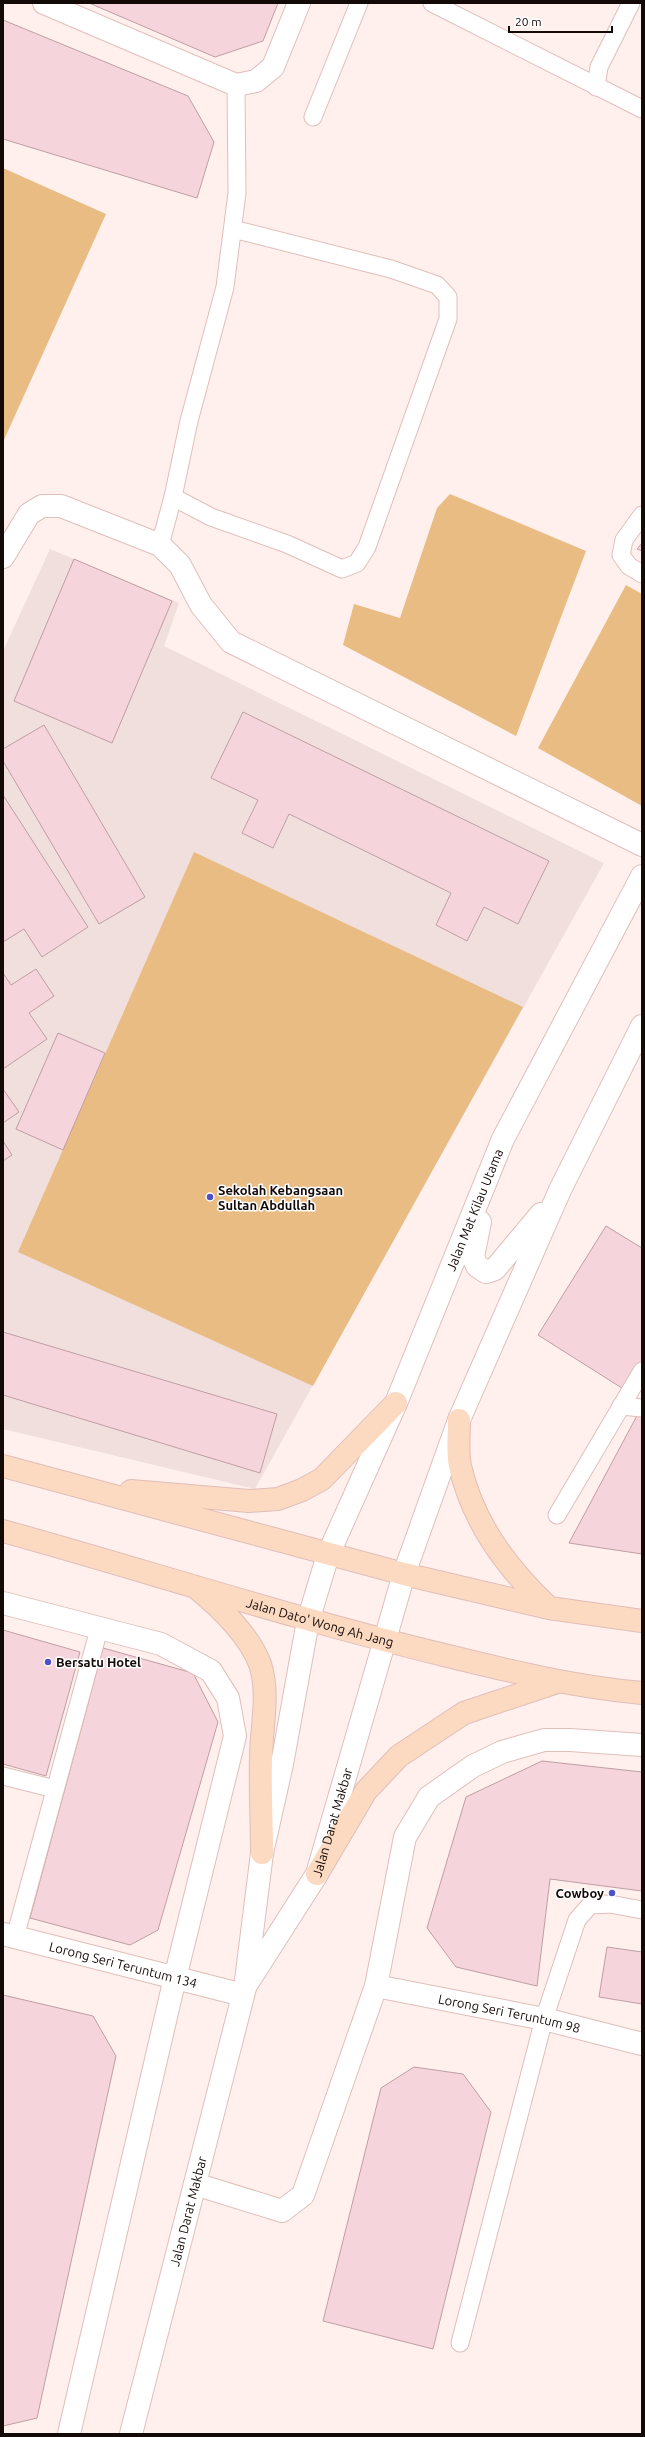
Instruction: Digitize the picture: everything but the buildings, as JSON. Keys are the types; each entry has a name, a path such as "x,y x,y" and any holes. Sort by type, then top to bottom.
{"main road":[{"path":"72,1486 249,1501 278,1499 302,1490 322,1479 396,1404"},
{"path":"459,1420 460,1465 474,1506 493,1545 519,1579 549,1608"},
{"path":"3,1466 328,1555 404,1574 549,1608 642,1621"},
{"name":"Jalan Dato' Wong Ah Jang","path":"3,1531 193,1585 308,1621 557,1682 642,1693"},
{"path":"193,1585 220,1607 242,1634 260,1664 265,1703 261,1757 262,1853"},
{"path":"317,1874 366,1791 399,1756 464,1712 557,1682"}],"street":[{"path":"44,3 236,85 256,81 273,67 299,3"},
{"path":"3,557 29,514 42,506 61,506 160,545 180,565 201,605 231,642 642,845"},
{"name":"Jalan Mat Kilau Utama","path":"308,1621 328,1555 396,1404 503,1138 642,876"},
{"path":"404,1574 459,1420 560,1190 642,1026"},
{"path":"495,1158 475,1242 474,1257 477,1266 486,1272 495,1268 560,1190"},
{"name":"Jalan Darat Makbar","path":"244,1991 317,1874 383,1640 404,1574"},
{"path":"3,1603 99,1629 162,1644 210,1671 228,1698 235,1736 176,1978 69,2434"},
{"name":"Jalan Darat Makbar","path":"131,2434 244,1991 262,1853 282,1764 308,1621"},
{"path":"195,2184 282,2211 303,2195 376,1986 405,1837 429,1797 473,1766 502,1752 544,1740 570,1740 642,1745"},
{"name":"Lorong Seri Teruntum 134","path":"9,1936 176,1978 244,1991"},
{"name":"Lorong Seri Teruntum 98","path":"376,1986 544,2019 642,2044"}],"lane":[{"path":"313,117 359,3"},
{"path":"432,3 642,109"},
{"path":"596,87 600,67 631,3"},
{"path":"160,545 173,497 189,421 226,287 237,193 236,85"},
{"path":"173,497 211,518 287,544 342,569 357,563 367,548 448,319 448,297 437,286 391,269 233,229"},
{"path":"642,515 624,540 621,554 629,566 642,574"},
{"path":"557,1515 642,1371"},
{"path":"621,1406 642,1408"},
{"path":"9,1936 55,1789 99,1629"},
{"path":"3,1776 55,1789"},
{"path":"460,2343 544,2019 577,1920 590,1905 610,1904 642,1910"}],"shaded area":[{"path":"3,168 106,214 3,442"},
{"path":"450,494 586,551 516,736 343,645 354,604 400,618 437,508"},
{"name":"Sekolah Kebangsaan Sultan Abdullah","path":"50,549 179,603 164,646 604,863 255,1489 3,1429 3,651"},
{"path":"626,585 642,594 642,806 538,748"},
{"path":"194,852 523,1007 313,1386 18,1252"}],"place":[{"name":"Sekolah Kebangsaan Sultan Abdullah","path":"210,1197"},
{"name":"Bersatu Hotel","path":"48,1662"},
{"name":"Cowboy","path":"612,1893"}]}
